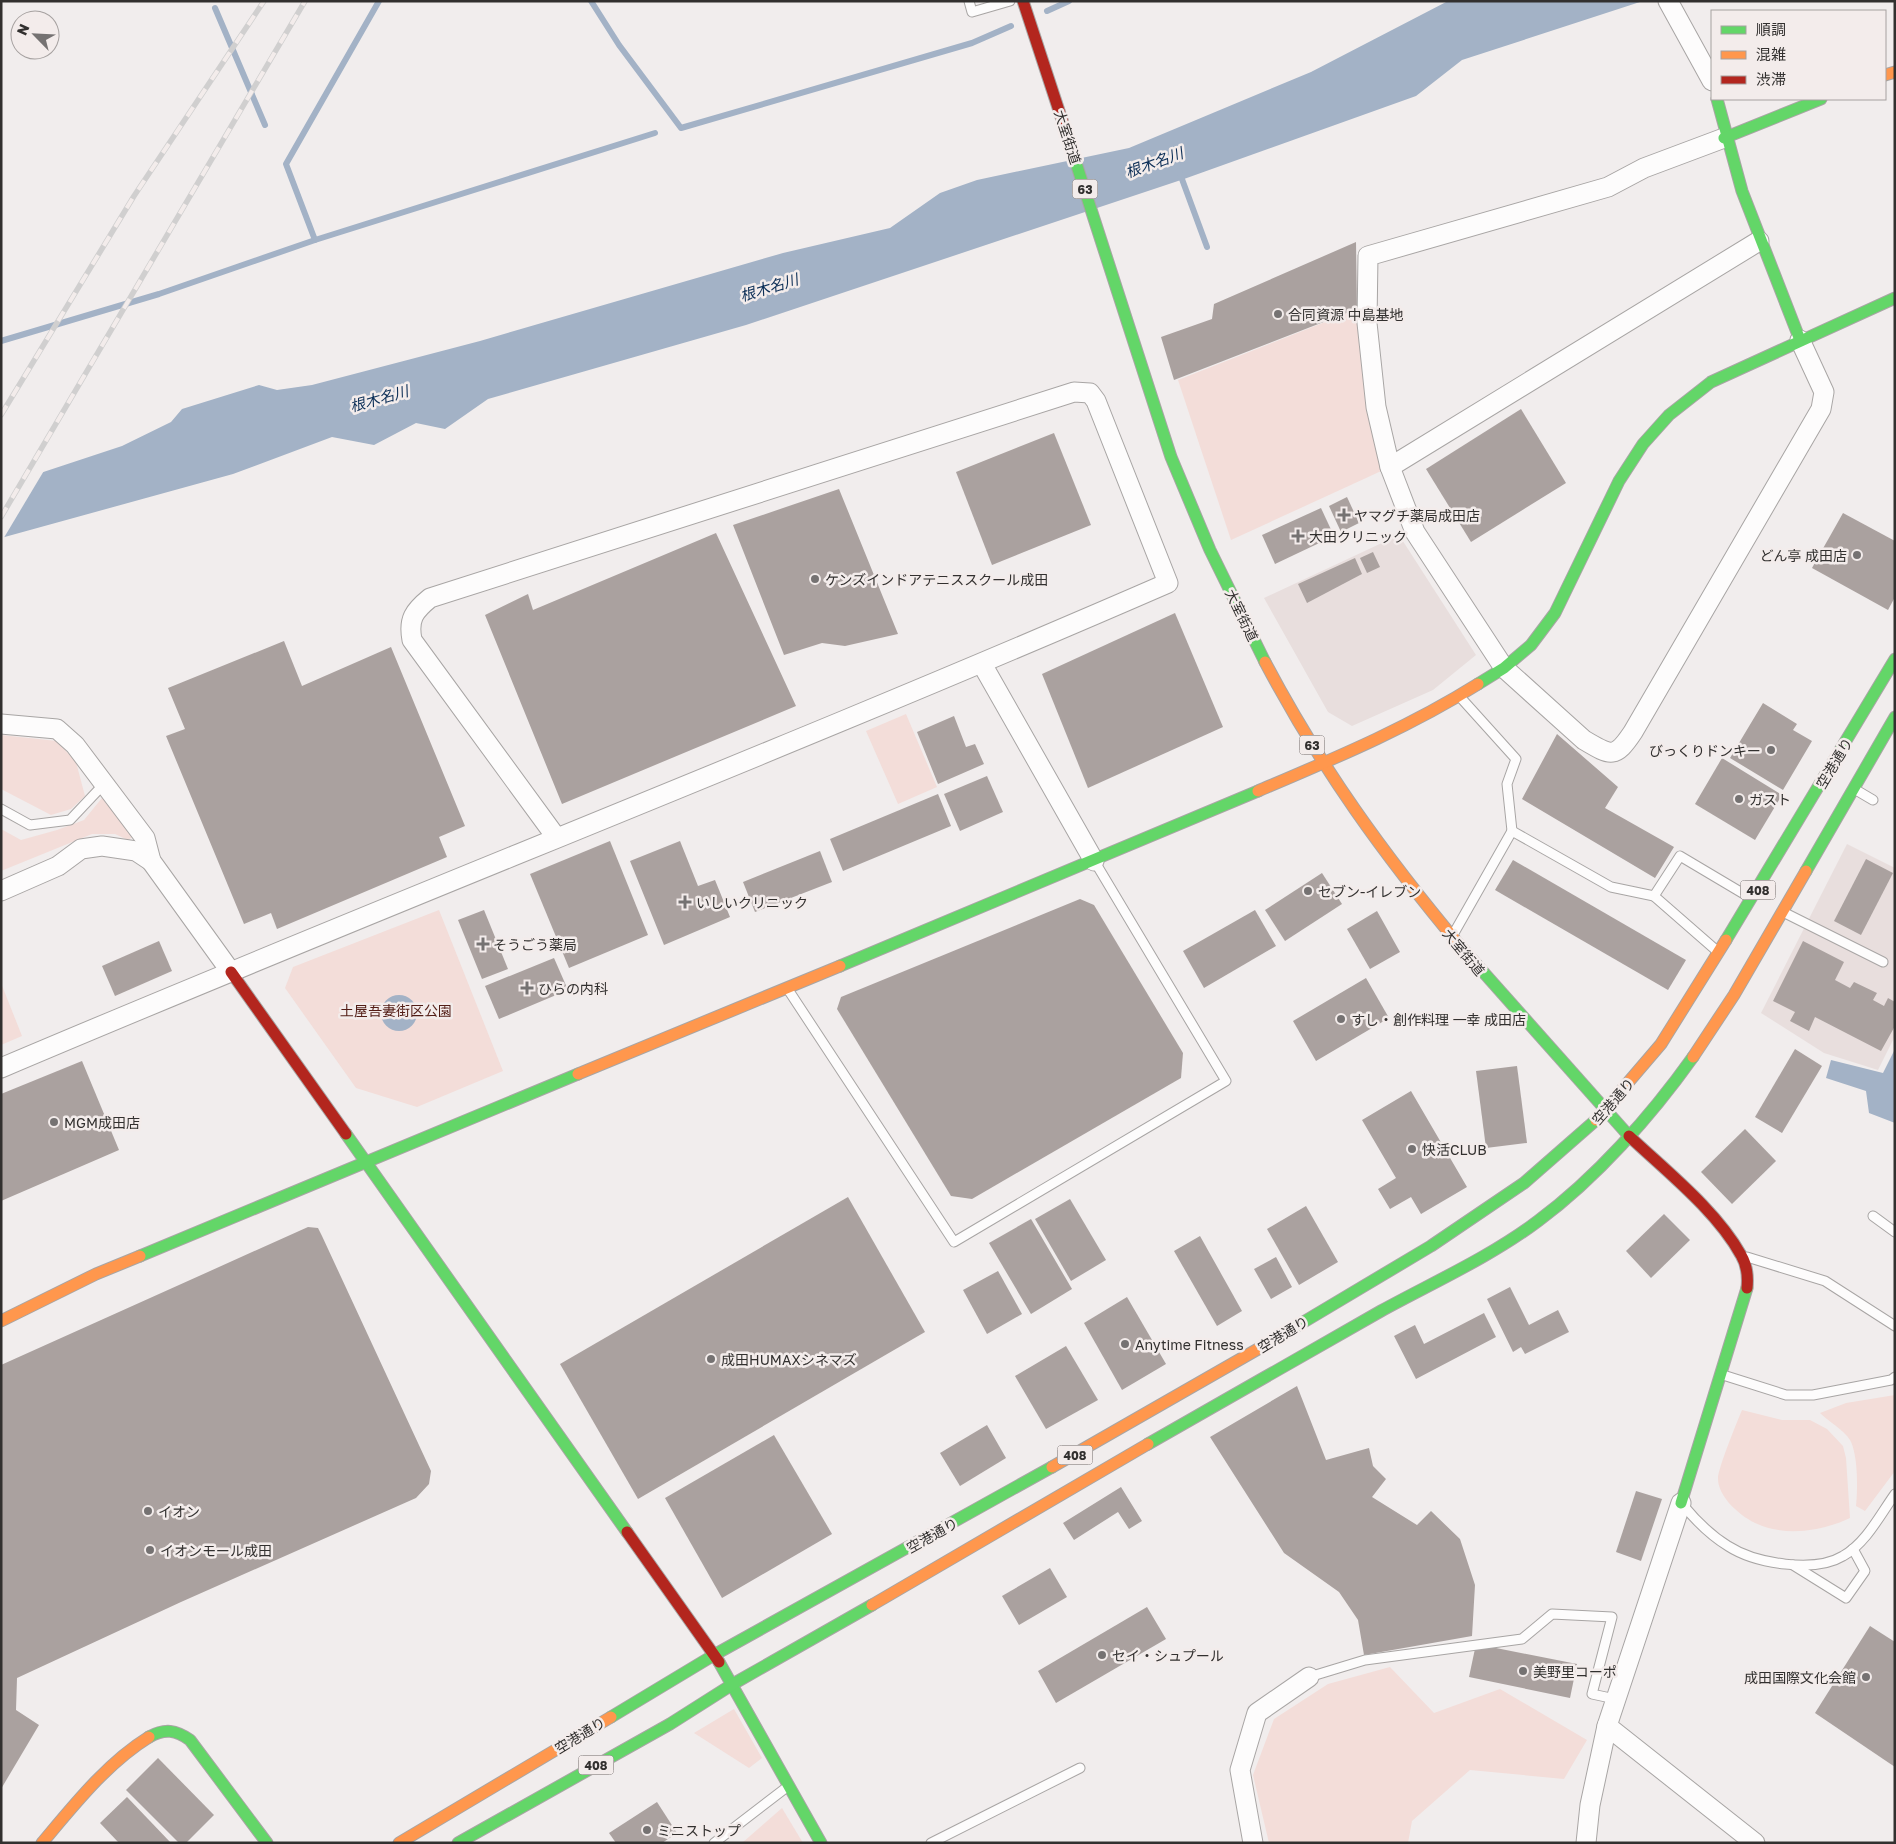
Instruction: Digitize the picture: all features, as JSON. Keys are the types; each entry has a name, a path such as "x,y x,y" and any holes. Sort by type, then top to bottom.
{"main road":[{"name":"大室街道","path":"1023,1 1160,428 1203,533 1243,620 1322,764 1451,937 1516,1012 1629,1136 1698,1202 1742,1256"},
{"path":"1716,100 1724,138 1759,241 1800,340"},
{"path":"1724,138 1819,100"},
{"path":"1,1321 96,1274 1094,861 1371,743 1439,709 1504,668 1531,645 1555,613 1619,481 1643,444 1669,415 1711,382 1895,298"},
{"name":"空港通り","path":"399,1843 714,1655 1087,1448 1424,1250 1524,1183 1590,1127 1661,1044 1752,899 1895,659"},
{"name":"空港通り","path":"458,1843 670,1724 733,1684 976,1545 1178,1426 1499,1247 1538,1220 1599,1167 1629,1136 1670,1089 1697,1051 1734,995 1895,717"},
{"path":"231,972 714,1655 733,1684 821,1843"},
{"path":"1681,1503 1746,1294 1748,1278 1742,1256"},
{"path":"42,1843 110,1770 146,1739 155,1733 169,1730 179,1732 190,1740 267,1843"}],"street":[{"path":"1668,1 1711,79"},
{"path":"1724,138 1644,168 1608,187 1368,256 1367,323 1376,407 1390,467 1416,532 1504,668 1584,740 1610,752 1622,749 1821,410 1824,392 1800,340"},
{"path":"1390,467 1759,241"},
{"path":"1,1068 982,664 1168,583 1096,400 1090,392 1074,392 430,598 417,609 409,627 412,640 556,838"},
{"path":"982,664 1094,861"},
{"path":"1,724 57,729 75,745 145,838 151,861 231,972"},
{"path":"1,891 58,866 81,848 102,846 136,852 151,861"},
{"path":"1586,1843 1590,1805 1607,1726 1681,1503"},
{"path":"1253,1843 1240,1770 1257,1713 1309,1677"},
{"path":"1607,1726 1755,1843"}],"lane":[{"path":"969,1 972,12 1010,1"},
{"path":"1451,937 1512,831 1507,784 1516,760 1459,696"},
{"path":"1,810 30,825 70,820 104,784"},
{"path":"1853,789 1873,800"},
{"path":"1512,831 1611,887 1654,896 1719,953"},
{"path":"1654,896 1680,856 1752,899"},
{"path":"788,988 954,1242 1226,1082 1094,861"},
{"path":"1782,911 1883,962"},
{"path":"1873,1216 1895,1232"},
{"path":"1742,1256 1825,1281 1895,1326"},
{"path":"1722,1375 1786,1395 1813,1395 1891,1380 1895,1377"},
{"path":"1681,1503 1697,1522 1730,1548 1754,1558 1790,1564 1825,1563 1843,1556 1858,1544 1895,1494"},
{"path":"1790,1564 1846,1598 1865,1571 1852,1549"},
{"path":"1309,1677 1365,1660 1522,1639 1552,1614 1612,1617 1592,1694 1616,1699"},
{"path":"931,1843 1080,1768"},
{"path":"714,1843 789,1785"}],"shaded area":[{"path":"1399,535 1476,655 1433,690 1352,726 1328,712 1264,598"},
{"path":"1847,844 1895,868 1895,1036 1878,1070 1824,1053 1761,1013"}],"green space":[{"path":"1348,313 1367,323 1390,467 1231,540 1178,380"},
{"path":"906,714 937,787 898,804 866,731"},
{"path":"1,735 57,741 76,762 85,796 71,809 51,815 1,789"},
{"path":"102,798 134,836 128,840 115,834 92,834 1,871 1,829 21,840 57,830 84,820"},
{"name":"土屋吾妻街区公園","path":"439,910 503,1071 417,1107 356,1088 285,988 293,967"},
{"path":"1,983 22,1036 1,1045"},
{"path":"1895,1395 1895,1471 1865,1511 1856,1506 1857,1482 1853,1446 1844,1433 1820,1413 1846,1403"},
{"path":"1742,1410 1782,1420 1810,1420 1827,1429 1843,1446 1846,1458 1850,1518 1836,1524 1806,1531 1776,1530 1747,1519 1732,1506 1721,1491 1718,1479 1724,1457"},
{"path":"1390,1667 1434,1713 1500,1689 1587,1740 1564,1779 1470,1770 1412,1821 1408,1843 1269,1843 1253,1775 1274,1719 1328,1684"},
{"path":"734,1709 762,1758 749,1768 694,1733"},
{"path":"782,1808 803,1843 742,1843"}],"water":[{"name":"根木名川","path":"1448,1 1643,1 1462,60 1416,96 1184,179 746,325 488,399 445,429 416,423 374,445 332,437 233,474 1,538 1,486 122,446 171,422 182,409 259,385 277,390 312,385 480,341 783,253 890,228 940,193 977,180 1129,148 1311,72"},
{"path":"399,995 406,996 412,1000 416,1006 416,1020 412,1026 406,1030 399,1031 392,1030 386,1026 382,1020 381,1013 382,1006 386,1000 392,996"},
{"path":"1895,1049 1895,1123 1869,1113 1866,1091 1826,1078 1831,1060 1883,1073"}],"pier":[{"path":"45,469 2,541 1,541 1,483"}],"building":[{"name":"合同資源 中島基地","path":"1356,242 1357,309 1174,380 1161,337 1212,319 1214,304"},
{"path":"1521,409 1566,483 1471,542 1426,469"},
{"path":"1054,433 1091,525 992,565 956,472"},
{"name":"ケンズインドアテニススクール成田","path":"839,489 898,634 845,646 822,643 784,655 733,525"},
{"name":"ヤマグチ薬局成田店","path":"1347,497 1359,523 1341,532 1329,506"},
{"name":"大田クリニック","path":"1321,508 1334,536 1275,564 1262,535"},
{"name":"どん亭 成田店","path":"1843,513 1895,541 1895,597 1888,610 1812,568"},
{"path":"716,533 796,706 562,804 485,615 528,594 533,610"},
{"path":"1373,552 1380,567 1367,573 1360,558"},
{"path":"1355,558 1362,574 1307,603 1298,584"},
{"path":"1175,613 1223,727 1088,788 1042,674"},
{"path":"284,641 302,686 391,647 465,826 439,837 447,857 277,929 271,913 244,924 166,736 185,729 168,688"},
{"name":"びっくりドンキー","path":"1763,703 1797,724 1793,730 1812,741 1783,790 1730,758"},
{"path":"954,716 966,747 975,744 984,764 938,784 917,732"},
{"path":"1557,734 1618,787 1605,808 1674,847 1655,878 1522,799"},
{"name":"ガスト","path":"1722,758 1782,795 1755,840 1695,804"},
{"path":"987,776 1003,812 960,831 944,794"},
{"path":"938,794 951,826 843,871 830,839"},
{"path":"610,841 648,935 569,968 530,874"},
{"name":"いしいクリニック","path":"680,841 698,886 715,880 730,917 664,945 630,861"},
{"path":"820,851 832,882 755,912 743,882"},
{"path":"1866,859 1893,873 1861,935 1834,921"},
{"path":"1513,860 1686,960 1668,990 1495,890"},
{"path":"1322,873 1342,904 1285,941 1265,910"},
{"path":"1080,899 1094,905 1183,1053 1181,1078 972,1199 951,1196 837,1009 841,997"},
{"name":"そうごう薬局","path":"484,910 508,969 482,979 458,920"},
{"path":"1255,910 1276,946 1204,988 1183,951"},
{"path":"1377,911 1400,952 1370,969 1347,929"},
{"path":"159,941 172,971 115,996 102,966"},
{"path":"1803,941 1844,962 1835,980 1850,988 1854,982 1877,993 1873,1000 1884,1006 1888,998 1895,1002 1895,1026 1881,1051 1815,1017 1809,1031 1790,1021 1795,1012 1773,1001"},
{"name":"ひらの内科","path":"554,958 568,990 499,1019 485,986"},
{"name":"すし・創作料理 一幸 成田店","path":"1366,978 1389,1018 1316,1061 1293,1021"},
{"path":"1795,1049 1822,1066 1782,1133 1755,1117"},
{"name":"MGM成田店","path":"82,1061 119,1150 1,1201 1,1094"},
{"path":"1517,1066 1527,1143 1486,1148 1476,1071"},
{"name":"快活CLUB","path":"1411,1091 1467,1187 1421,1214 1411,1197 1390,1209 1378,1189 1396,1178 1362,1120"},
{"path":"1745,1129 1776,1161 1732,1204 1701,1172"},
{"path":"848,1197 925,1332 638,1499 560,1364"},
{"path":"1070,1199 1106,1260 1071,1281 1035,1219"},
{"path":"1306,1206 1338,1262 1299,1285 1267,1229"},
{"path":"1664,1214 1690,1240 1651,1278 1626,1251"},
{"path":"1031,1219 1072,1289 1031,1314 989,1243"},
{"name":"イオンモール成田","path":"308,1227 318,1228 322,1236 431,1471 429,1484 416,1498 181,1602 17,1678 16,1710 39,1725 1,1789 1,1365"},
{"path":"1200,1236 1242,1311 1217,1326 1174,1251"},
{"path":"1276,1257 1292,1287 1271,1299 1254,1269"},
{"path":"998,1271 1022,1314 987,1334 963,1290"},
{"path":"1510,1287 1529,1325 1558,1310 1569,1332 1525,1354 1521,1347 1513,1352 1487,1299"},
{"name":"Anytime Fitness","path":"1127,1297 1166,1364 1122,1390 1084,1323"},
{"path":"1484,1313 1496,1337 1416,1379 1394,1336 1415,1325 1424,1344"},
{"path":"1066,1346 1098,1400 1046,1429 1015,1376"},
{"path":"1297,1386 1326,1460 1369,1448 1373,1466 1386,1479 1372,1497 1417,1525 1431,1511 1460,1539 1475,1585 1472,1636 1364,1655 1358,1620 1339,1592 1284,1553 1210,1437"},
{"path":"987,1425 1006,1458 960,1486 940,1453"},
{"path":"774,1435 832,1534 722,1598 665,1498"},
{"path":"1121,1487 1142,1521 1129,1529 1118,1512 1074,1540 1063,1523"},
{"path":"1636,1491 1662,1499 1641,1561 1616,1552"},
{"path":"1050,1568 1067,1597 1019,1625 1002,1596"},
{"name":"セイ・シュプール","path":"1147,1607 1166,1639 1056,1703 1038,1671"},
{"name":"成田国際文化会館","path":"1870,1626 1895,1642 1895,1767 1815,1713"},
{"name":"美野里コーポ","path":"1476,1644 1577,1664 1570,1698 1469,1677"},
{"path":"158,1758 214,1815 186,1843 179,1843 126,1790"},
{"path":"127,1797 171,1843 119,1843 100,1823"},
{"path":"657,1802 677,1833 662,1843 616,1843 609,1833"}],"waterway":[{"path":"315,240 286,164 379,1"},
{"path":"591,1 619,45 681,128 972,43 1011,26"},
{"path":"1047,11 1069,1"},
{"path":"215,8 265,125"},
{"path":"1,341 159,294 315,240 655,133"},
{"path":"1179,171 1207,247"}],"railway":[{"path":"1,415 134,196 264,1"},
{"path":"1,517 305,1"}],"traffic: fast":[{"path":"1717,100 1742,191 1800,340"},
{"path":"1724,138 1819,100"},
{"path":"1066,132 1171,457 1210,550 1265,662"},
{"path":"1478,684 1504,668 1531,645 1555,613 1619,481 1643,444 1669,415 1711,382 1895,298"},
{"path":"1726,940 1895,659"},
{"path":"1806,871 1895,717"},
{"path":"840,966 1258,791"},
{"path":"1461,947 1629,1136"},
{"path":"1148,1444 1381,1311 1481,1258 1520,1234 1560,1204 1601,1166 1641,1123 1693,1057"},
{"path":"140,1256 578,1074"},
{"path":"1265,1345 1431,1246 1524,1183 1596,1120"},
{"path":"346,1134 627,1532"},
{"path":"1681,1503 1747,1288"},
{"path":"611,1717 714,1655 1052,1467"},
{"path":"458,1843 670,1724 733,1684 872,1605"},
{"path":"719,1662 821,1843"},
{"path":"149,1737 160,1732 170,1731 190,1740 267,1843"}],"traffic: slow":[{"path":"1886,75 1895,72"},
{"path":"1265,662 1308,738 1355,810 1406,879 1461,947"},
{"path":"1258,791 1397,729 1478,684"},
{"path":"1693,1057 1734,995 1806,871"},
{"path":"1596,1120 1661,1044 1726,940"},
{"path":"578,1074 840,966"},
{"path":"1,1321 96,1274 140,1256"},
{"path":"1052,1467 1265,1345"},
{"path":"872,1605 1148,1444"},
{"path":"399,1843 611,1717"},
{"path":"42,1843 105,1772 134,1747 149,1737"}],"traffic: jam":[{"path":"1023,1 1066,132"},
{"path":"231,972 346,1134"},
{"path":"1629,1136 1690,1192 1731,1238 1745,1263 1747,1288"},
{"path":"627,1532 719,1662"}],"place":[{"name":"合同資源 中島基地","path":"1278,314"},
{"name":"ヤマグチ薬局成田店","path":"1344,515"},
{"name":"大田クリニック","path":"1298,536"},
{"name":"どん亭 成田店","path":"1857,555"},
{"name":"ケンズインドアテニススクール成田","path":"815,579"},
{"name":"びっくりドンキー","path":"1771,750"},
{"name":"ガスト","path":"1739,799"},
{"name":"セブン-イレブン","path":"1308,891"},
{"name":"いしいクリニック","path":"685,902"},
{"name":"そうごう薬局","path":"483,944"},
{"name":"ひらの内科","path":"527,988"},
{"name":"すし・創作料理 一幸 成田店","path":"1341,1019"},
{"name":"MGM成田店","path":"54,1122"},
{"name":"快活CLUB","path":"1412,1149"},
{"name":"Anytime Fitness","path":"1125,1344"},
{"name":"成田HUMAXシネマズ","path":"711,1359"},
{"name":"イオン","path":"148,1511"},
{"name":"イオンモール成田","path":"150,1550"},
{"name":"セイ・シュプール","path":"1102,1655"},
{"name":"美野里コーポ","path":"1523,1671"},
{"name":"成田国際文化会館","path":"1866,1677"},
{"name":"ミニストップ","path":"647,1830"}]}
